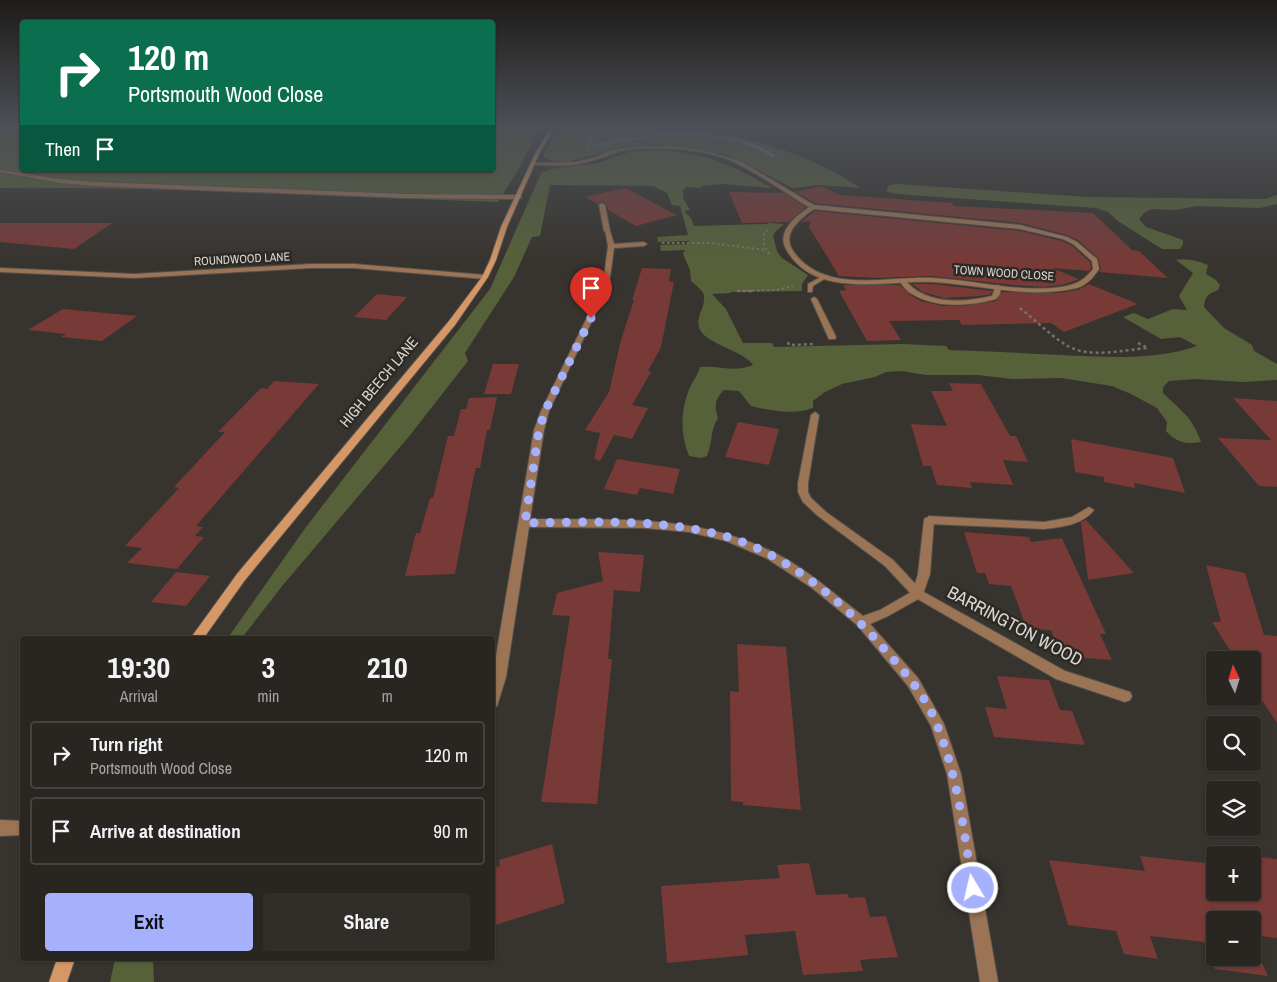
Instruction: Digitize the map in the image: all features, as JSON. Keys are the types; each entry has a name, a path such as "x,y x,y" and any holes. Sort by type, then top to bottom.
{"street":[{"path":"11,173 60,181 96,184 406,196 518,197"},
{"name":"HIGH BEECH LANE","path":"198,636 241,577 478,290 529,173"},
{"name":"TOWN WOOD CLOSE","path":"756,173 813,207 1020,228 1065,238 1081,247 1095,260 1096,270 1090,278 1078,286 1057,289 1032,289 929,280 851,282 824,278 795,258 787,249 786,239 790,227 813,207"},
{"path":"495,693 500,677 539,430 545,411 606,285 611,246 602,205"},
{"path":"611,246 644,244"},
{"name":"ROUNDWOOD LANE","path":"0,270 148,276 347,266 485,277"},
{"path":"810,291 810,284 824,278"},
{"path":"902,280 916,294 950,301 994,298 997,294 998,286"},
{"path":"814,299 832,337"},
{"name":"BARRINGTON WOOD","path":"815,414 803,492 807,500 822,514 889,563 918,594 1061,675 1125,696"},
{"path":"861,622 884,614 918,594 924,574 929,520 1038,526 1064,523 1078,519 1088,510"},
{"path":"525,523 644,524 689,528 729,538 770,555 816,585 861,622 913,682 940,732 954,774 989,982"},
{"path":"0,828 20,828"},
{"path":"58,982 65,961"}],"path":[{"path":"660,244 710,243 766,250"},
{"path":"737,290 778,290 786,289 796,284"},
{"path":"1138,343 1147,348"}],"green space":[{"path":"0,173 516,173 498,202 187,190 0,188"},
{"path":"541,173 744,173 771,187 775,187 769,188 721,184 701,186 701,188 686,187 683,190 683,198 690,210 684,211 691,218 694,226 784,224 773,236 777,251 782,258 808,275 802,284 802,291 712,294 726,309 743,343 772,343 774,347 903,344 946,346 949,350 1095,357 1146,356 1180,351 1197,346 1180,337 1161,339 1123,317 1134,313 1148,319 1173,309 1187,310 1179,296 1193,273 1176,260 1180,259 1197,261 1208,265 1206,274 1220,285 1218,290 1205,300 1204,307 1224,328 1252,345 1254,351 1277,364 1277,380 1243,382 1195,379 1169,381 1163,387 1163,393 1190,420 1201,442 1191,443 1182,442 1170,435 1166,431 1167,422 1157,408 1131,394 1112,386 1061,378 1012,379 978,375 926,375 901,371 886,372 875,377 842,384 825,392 813,401 813,408 790,412 751,406 739,391 724,390 716,403 718,418 707,456 701,458 689,456 684,439 683,412 687,394 700,367 734,369 753,365 744,357 714,342 703,334 698,324 704,296 701,290 691,281 690,270 683,254 685,250 661,251 660,245 690,244 689,241 658,242 657,237 688,235 680,206 672,205 667,193 653,186 550,185 540,236 532,237 514,277 465,353 468,361 411,434 283,585 243,636 229,636 306,527 490,289"},
{"path":"763,173 836,173 860,188 819,185 792,188"},
{"path":"889,185 1088,197 1265,199 1277,195 1277,204 1260,208 1196,206 1176,210 1151,209 1139,219 1146,227 1183,240 1180,249 1162,249 1118,221 1108,212 1096,208 910,195 886,191"},
{"path":"115,961 153,961 154,982 110,982"}],"building":[{"path":"821,186 840,195 952,203 954,206 1093,213 1132,250 1139,251 1168,278 1099,272 1101,269 1098,258 1078,240 1067,235 1020,223 815,203 796,192"},
{"path":"625,188 677,215 636,226 608,210 607,205 603,201 598,204 585,197"},
{"path":"729,192 784,193 806,207 789,222 742,223"},
{"path":"815,211 1020,231 1062,241 1072,246 1090,262 1091,268 1089,271 1052,268 1079,279 1066,284 1045,287 932,276 876,278 839,276 809,227 811,221 801,222"},
{"path":"0,223 112,223 74,249 0,242"},
{"path":"642,268 671,269 669,281 674,282 661,347 648,371 651,372 632,405 648,408 632,439 614,435 600,461 594,459 600,433 585,430 609,392 621,340"},
{"path":"912,284 933,284 992,291 991,294 980,296 944,298 923,292"},
{"path":"1089,284 1138,304 1064,332 1051,323 962,325 959,320 889,321 901,340 867,341 839,291 846,290 843,285 900,285 909,294 921,301 942,306 965,306 996,301 1002,292 1059,293 1078,290"},
{"path":"377,294 407,297 386,320 354,317"},
{"path":"63,309 137,316 102,341 61,337 66,334 28,330"},
{"path":"493,364 519,364 511,394 484,394"},
{"path":"274,381 319,384 196,526 203,527 195,536 204,537 177,569 127,563 142,548 125,546 179,488 174,487 225,432 218,432 261,388 267,389"},
{"path":"949,383 981,384 1010,436 1016,436 1028,462 1003,460 1013,485 970,482 972,488 937,485 931,466 923,466 911,424 947,426 931,391 953,391"},
{"path":"497,397 490,430 487,430 480,468 476,468 474,475 455,574 405,576 416,533 420,533 430,498 433,498 448,436 454,436 461,409 466,409 469,398"},
{"path":"1233,398 1277,401 1277,487 1259,486 1218,438 1271,440"},
{"path":"738,422 779,429 769,465 725,457"},
{"path":"1071,439 1173,458 1185,493 1134,483 1135,488 1104,482 1104,477 1075,472"},
{"path":"617,459 680,469 673,494 640,488 637,495 604,489"},
{"path":"1086,520 1134,573 1088,580 1081,522"},
{"path":"964,532 1029,537 1031,542 1062,538 1106,634 1100,634 1112,660 1061,656 1051,630 1027,629 1011,586 989,584 985,573 977,573"},
{"path":"598,552 644,555 640,592 614,590 608,659 612,659 597,804 541,802 570,616 552,615 557,593 603,581"},
{"path":"1206,565 1245,573 1264,635 1277,636 1277,723 1261,699 1261,651 1230,651 1212,622 1221,622"},
{"path":"176,572 210,576 186,606 151,602"},
{"path":"737,644 786,647 801,810 743,805 743,802 731,801 730,691 739,692"},
{"path":"997,676 1049,680 1060,710 1072,711 1085,745 994,737 985,707 1007,709"},
{"path":"552,844 565,903 495,925 495,867 500,866 499,860"},
{"path":"1140,856 1206,863 1206,901 1261,901 1261,857 1277,859 1277,938 1261,936 1261,911 1206,911 1206,947 1204,942 1150,936 1158,959 1124,954 1116,931 1068,925 1049,860 1145,871"},
{"path":"809,863 816,895 848,894 849,898 865,897 870,917 886,916 898,957 860,960 863,971 803,975 795,931 745,935 748,955 667,963 661,886 780,878 777,865"},
{"path":"1261,961 1268,976 1215,969 1214,966 1261,966"}],"route":[{"path":"591,318 545,411 539,430 525,523 644,524 689,528 729,538 770,555 816,585 861,622 913,682 937,724 954,774 973,888"}]}
